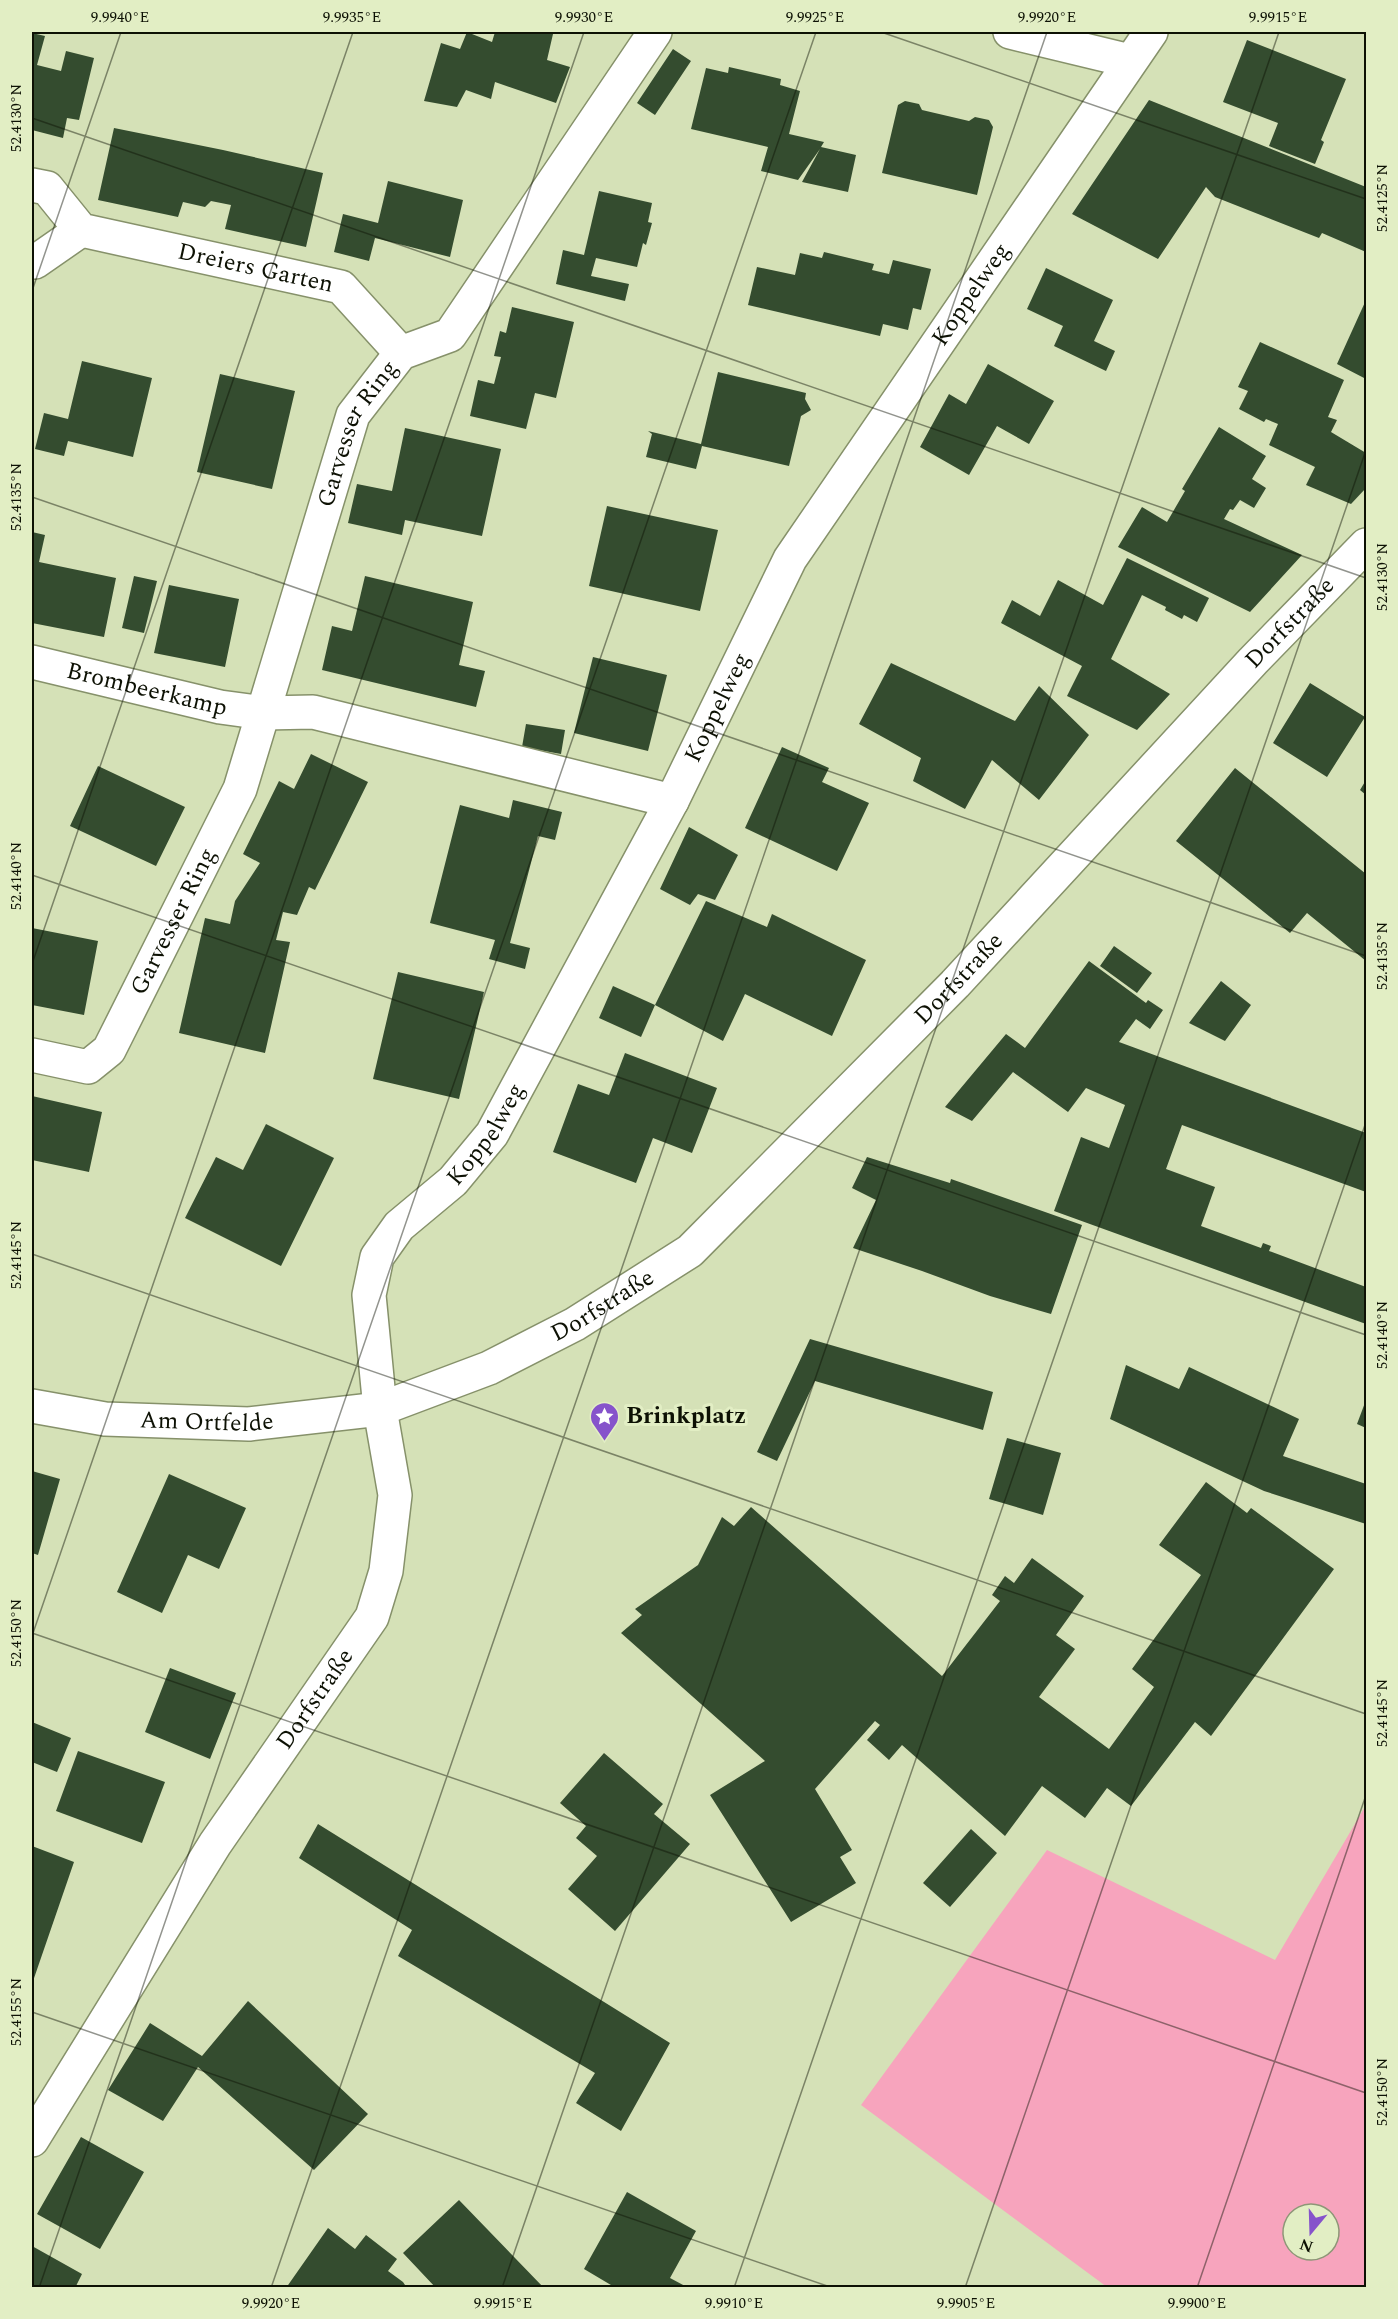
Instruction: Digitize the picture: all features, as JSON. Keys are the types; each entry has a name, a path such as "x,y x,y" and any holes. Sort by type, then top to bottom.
{"street":[{"name":"Garvesser Ring","path":"32,1055 88,1067 109,1050 240,789 353,415 401,353 450,335 655,32"},
{"path":"1010,32 1130,61"},
{"name":"Koppelweg","path":"380,1409 369,1295 377,1257 399,1226 453,1181 492,1134 672,801 790,558 1152,32"},
{"path":"32,184 47,188 81,230 35,262 32,261"},
{"name":"Dreiers Garten","path":"81,230 341,287 401,353"},
{"name":"Dorfstraße","path":"32,2140 215,1844 372,1617 386,1571 395,1495 380,1409 489,1368 575,1324 690,1251 955,984 1253,661 1366,544"},
{"name":"Brombeerkamp","path":"32,662 220,707 264,713"},
{"path":"264,713 313,712 672,801"},
{"name":"Am Ortfelde","path":"32,1406 105,1419 249,1424 380,1409"}],"shaded area":[{"path":"1366,1805 1366,2287 1107,2287 861,2105 1047,1850 1275,1960"}],"building":[{"path":"467,32 492,42 495,32 553,34 547,60 570,67 556,103 495,82 491,99 466,90 457,107 424,101 441,43 460,49"},
{"path":"32,33 45,36 37,65 61,71 66,51 94,58 79,120 67,118 63,138 32,130"},
{"path":"1247,40 1346,79 1321,140 1324,142 1315,164 1269,146 1278,123 1223,102"},
{"path":"673,49 691,61 655,115 637,103"},
{"path":"729,67 781,79 780,85 800,91 789,134 824,142 821,147 856,155 848,192 802,182 820,149 798,180 761,171 768,147 691,129 706,68 728,73"},
{"path":"1149,100 1366,187 1366,252 1322,233 1319,238 1215,197 1206,187 1158,259 1072,214"},
{"path":"905,101 919,104 922,110 969,121 975,117 989,120 993,127 977,195 882,173 898,105"},
{"path":"114,128 323,173 306,247 225,229 231,205 211,201 205,207 183,202 178,217 98,200"},
{"path":"388,181 463,200 450,257 375,238 369,261 334,252 343,214 378,223"},
{"path":"599,191 652,203 648,222 652,223 646,245 643,243 637,267 596,258 591,276 629,284 625,301 556,284 563,250 584,255"},
{"path":"824,252 874,264 872,270 889,274 893,260 931,269 921,310 913,308 908,330 883,324 880,336 748,305 757,267 795,275 800,253 822,258"},
{"path":"1046,268 1113,300 1094,341 1115,351 1106,371 1054,346 1063,326 1027,309"},
{"path":"1366,300 1366,379 1337,364"},
{"path":"512,307 574,322 556,398 535,393 526,429 470,416 478,380 494,384 501,357 494,356 500,331 506,333"},
{"path":"1260,342 1344,380 1328,417 1337,420 1331,432 1366,453 1366,488 1351,504 1306,485 1315,467 1269,445 1278,424 1266,419 1264,422 1239,409 1248,391 1238,387"},
{"path":"82,361 152,378 133,457 68,441 64,456 35,449 44,413 68,419"},
{"path":"988,364 1054,401 1029,444 997,426 969,475 920,447 949,394 966,404"},
{"path":"718,372 806,393 805,399 811,410 801,416 789,466 702,446 696,469 646,457 652,434 648,431 701,444"},
{"path":"220,374 295,391 272,489 197,472"},
{"path":"1219,427 1266,456 1252,479 1266,488 1254,508 1240,500 1233,510 1230,509 1224,519 1302,555 1250,612 1118,547 1142,507 1167,522 1185,491 1182,489"},
{"path":"405,428 501,449 482,536 405,520 402,535 348,523 357,484 392,491"},
{"path":"607,506 718,530 700,611 589,586"},
{"path":"32,532 45,535 39,562 116,578 104,637 32,623"},
{"path":"1127,558 1209,598 1197,622 1184,615 1182,619 1165,610 1166,607 1142,595 1111,659 1170,694 1137,730 1067,696 1082,666 1001,623 1012,600 1040,616 1058,580 1103,605"},
{"path":"134,576 157,581 144,633 122,628"},
{"path":"365,576 473,602 459,665 485,671 476,707 322,670 332,626 352,631"},
{"path":"169,585 239,599 225,667 154,653"},
{"path":"593,657 667,675 648,751 574,733"},
{"path":"891,663 1015,721 1039,686 1089,735 1039,800 992,760 965,809 913,781 921,758 859,724"},
{"path":"1310,683 1365,717 1327,777 1273,743"},
{"path":"526,724 565,730 561,754 522,747"},
{"path":"782,747 829,768 822,782 869,803 837,871 745,828"},
{"path":"311,754 368,782 315,890 309,887 297,915 283,912 276,940 290,942 265,1053 179,1033 205,918 230,924 235,901 260,863 243,854 279,781 294,789"},
{"path":"98,766 185,807 156,866 70,826"},
{"path":"1235,768 1366,874 1366,961 1307,913 1290,933 1176,841"},
{"path":"1366,780 1366,795 1360,790"},
{"path":"513,800 562,812 555,840 538,836 510,943 530,948 525,969 489,959 495,940 430,923 460,805 509,818"},
{"path":"689,827 738,855 715,900 698,894 690,905 660,889"},
{"path":"706,901 767,927 772,914 866,960 832,1036 745,994 723,1041 655,1005"},
{"path":"32,928 98,941 84,1015 32,1005"},
{"path":"1114,946 1152,973 1137,993 1100,966"},
{"path":"1089,961 1146,1003 1148,1000 1163,1010 1150,1029 1136,1019 1119,1042 1366,1133 1366,1192 1182,1125 1166,1169 1215,1187 1201,1226 1261,1248 1263,1243 1271,1246 1269,1251 1366,1287 1366,1324 1054,1211 1081,1137 1109,1148 1125,1105 1086,1088 1068,1112 1013,1072 972,1121 945,1107 1006,1034 1025,1048"},
{"path":"398,972 484,992 459,1099 373,1079"},
{"path":"1221,981 1251,1005 1225,1041 1189,1023"},
{"path":"613,986 655,1005 641,1037 599,1018"},
{"path":"625,1053 717,1088 692,1153 653,1138 636,1183 553,1152 578,1084 609,1095"},
{"path":"32,1096 102,1112 89,1172 32,1160"},
{"path":"266,1124 334,1158 281,1266 185,1218 216,1157 243,1170"},
{"path":"867,1157 950,1183 951,1179 1082,1225 1051,1314 990,1296 853,1248 876,1200 852,1188"},
{"path":"810,1339 993,1392 983,1430 815,1381 777,1461 757,1452"},
{"path":"1126,1365 1179,1389 1189,1367 1299,1419 1283,1456 1366,1484 1366,1524 1264,1491 1110,1419"},
{"path":"1366,1400 1366,1428 1357,1424"},
{"path":"1007,1438 1061,1453 1043,1515 989,1499"},
{"path":"32,1471 60,1479 38,1555 32,1553"},
{"path":"169,1474 246,1508 219,1569 188,1555 162,1613 117,1592"},
{"path":"1206,1482 1247,1513 1251,1508 1334,1569 1211,1736 1195,1722 1131,1806 1107,1788 1085,1818 1042,1786 1005,1836 902,1745 889,1760 867,1740 880,1725 875,1721 815,1789 852,1850 840,1857 856,1883 791,1922 710,1795 765,1761 621,1633 642,1615 635,1609 698,1565 722,1517 734,1526 751,1507 942,1676 1000,1601 992,1595 1005,1576 1014,1583 1032,1558 1084,1596 1056,1635 1075,1649 1039,1697 1109,1749 1154,1687 1132,1669 1201,1575 1159,1545"},
{"path":"170,1668 236,1693 210,1759 145,1732"},
{"path":"32,1722 71,1738 57,1772 32,1762"},
{"path":"78,1751 165,1782 142,1843 56,1811"},
{"path":"604,1753 663,1804 654,1814 690,1844 615,1931 568,1889 597,1856 576,1838 586,1826 560,1803"},
{"path":"318,1824 670,2043 621,2131 576,2103 595,2073 398,1956 412,1930 299,1858"},
{"path":"971,1829 997,1853 950,1907 923,1883"},
{"path":"32,1846 74,1862 32,1984"},
{"path":"248,2001 368,2114 314,2170 198,2067 163,2121 108,2090 150,2023 202,2056"},
{"path":"81,2137 144,2172 100,2249 37,2214"},
{"path":"627,2192 696,2231 670,2278 685,2286 684,2288 616,2288 584,2269"},
{"path":"459,2200 544,2288 436,2288 403,2253"},
{"path":"328,2228 355,2249 366,2235 397,2259 388,2271 403,2282 407,2288 286,2288"},
{"path":"32,2246 82,2274 75,2288 32,2288"}],"place":[{"name":"Brinkplatz","path":"605,1442"}]}
